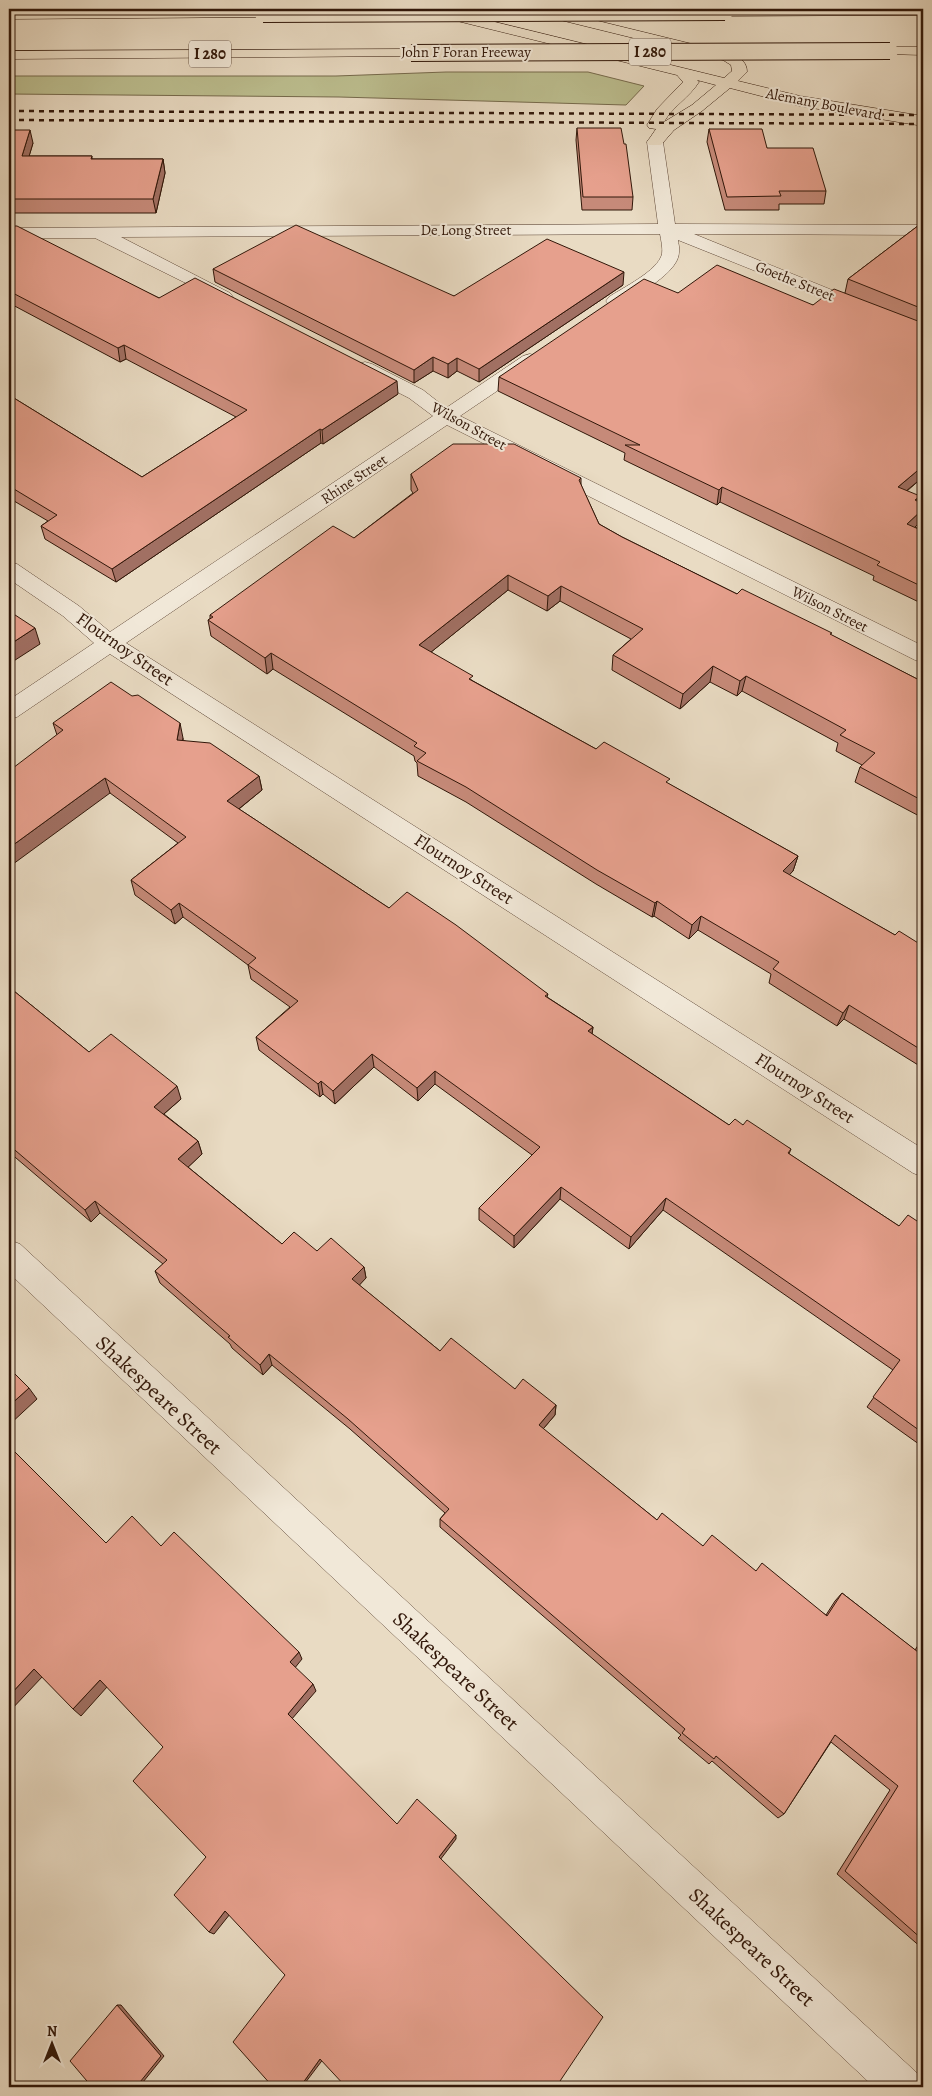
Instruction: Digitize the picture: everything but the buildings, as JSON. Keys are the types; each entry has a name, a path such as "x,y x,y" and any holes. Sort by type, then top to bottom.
{"main road":[{"name":"Alemany Boulevard","path":"426,9 726,84 838,108 923,121"},
{"path":"532,9 728,57 737,62 740,66 739,72 696,109 672,122 660,132 655,142"},
{"name":"I 280","path":"9,15 923,11"},
{"name":"John F Foran Freeway","path":"9,55 923,51"},
{"path":"655,142 655,125 658,119 669,104 689,88 691,82 682,72"}],"street":[{"path":"604,309 661,270 669,262 671,253 655,142"},
{"name":"De Long Street","path":"9,233 668,229 923,230"},
{"name":"Goethe Street","path":"668,229 923,333"},
{"path":"97,232 239,304"},
{"name":"Rhine Street","path":"9,711 546,349"},
{"name":"Wilson Street","path":"345,358 416,394 445,416 923,655"},
{"name":"Flournoy Street","path":"9,570 71,611 109,643 923,1164"},
{"name":"Shakespeare Street","path":"9,1254 903,2087"}],"green space":[{"path":"446,72 588,72 644,86 626,105 339,97 9,94 9,76 336,76"}],"railway":[{"path":"9,111 923,115"},
{"path":"9,120 923,124"}]}
